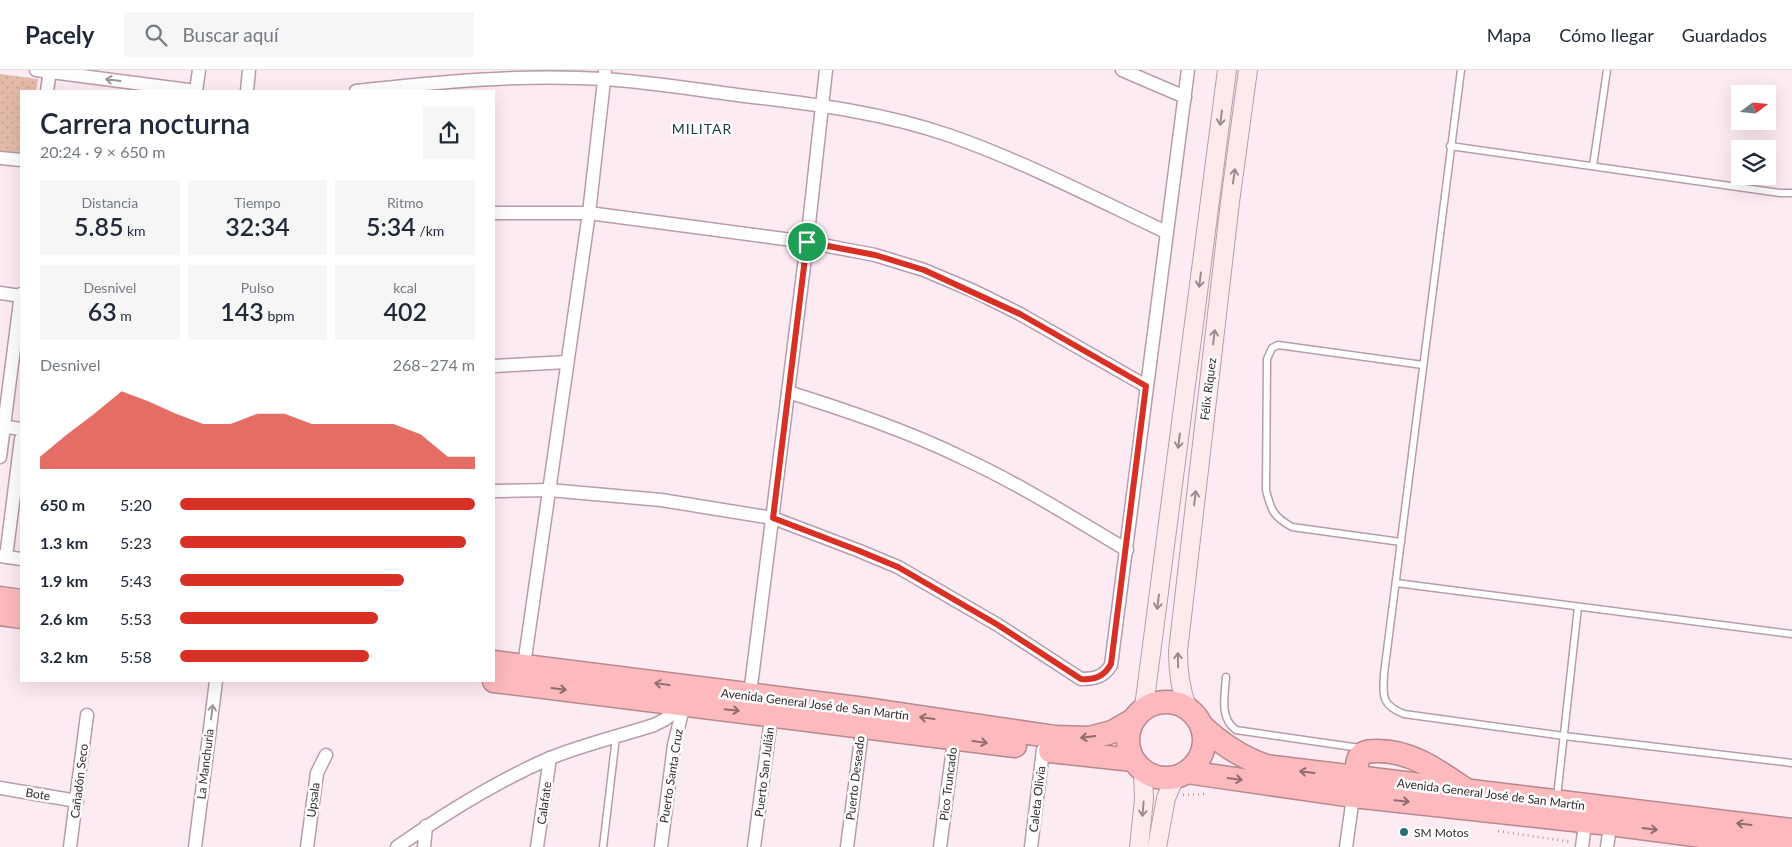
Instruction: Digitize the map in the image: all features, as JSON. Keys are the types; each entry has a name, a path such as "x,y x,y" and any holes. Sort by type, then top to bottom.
{"highway":[{"path":"0,598 20,601"},
{"path":"0,614 20,617"},
{"name":"Avenida General José de San Martín","path":"495,662 522,675 956,730 1070,738 1089,738 1112,732 1138,713 1163,701 1176,702 1187,707 1202,726 1221,744 1248,760 1266,766 1359,766 1556,810"},
{"name":"Avenida General José de San Martín","path":"495,681 522,675"},
{"name":"Avenida General José de San Martín","path":"685,696 720,692 750,694 773,706"},
{"path":"1138,713 1129,730 1127,740 1129,750 1138,765"},
{"path":"1181,774 1196,763 1202,752 1204,739 1202,726"},
{"name":"Avenida General José de San Martín","path":"956,730 1043,750 1138,765 1153,776 1164,778 1181,774 1359,766 1556,810 1792,830"},
{"path":"1359,766 1398,753 1435,769 1468,791"},
{"name":"Avenida General José de San Martín","path":"1611,816 1784,847"}],"street":[{"path":"36,70 189,90"},
{"path":"196,90 199,70"},
{"path":"247,90 250,70"},
{"path":"750,694 807,242 826,70"},
{"path":"1122,70 1185,97"},
{"path":"495,491 549,490 661,500 773,518 898,567 998,625 1081,679 1092,680 1100,676 1107,671 1111,664 1188,70"},
{"name":"Félix Riquez","path":"1138,713 1227,70"},
{"name":"Félix Riquez","path":"1187,707 1178,672 1178,651 1230,202 1248,70"},
{"path":"47,90 50,71"},
{"path":"522,675 589,213 604,74"},
{"path":"365,90 438,82 604,74 821,105 896,120 951,136 1016,162 1166,232"},
{"path":"0,158 20,160"},
{"path":"495,214 589,213 807,242 875,255 924,270 1020,314 1146,386"},
{"path":"0,293 20,295"},
{"path":"0,456 2,426 20,302"},
{"path":"495,366 567,362"},
{"path":"788,392 901,430 965,458 1016,484 1126,550"},
{"path":"2,426 20,429"},
{"path":"20,446 3,556 20,559"},
{"name":"La Manchuria","path":"194,847 216,682"},
{"path":"397,847 426,826 495,785 550,758 664,720 685,696"},
{"name":"Puerto Santa Cruz","path":"661,847 674,746 685,696"},
{"name":"Puerto San Julián","path":"754,847 773,706"},
{"name":"Cañadón Seco","path":"70,847 87,715"},
{"name":"Puerto Deseado","path":"846,847 864,718"},
{"name":"Pico Truncado","path":"940,847 956,730"},
{"name":"Caleta Olivia","path":"1031,847 1043,750"},
{"name":"Upsala","path":"307,847 317,772 326,755"},
{"name":"Calafate","path":"537,847 550,758"},
{"path":"1138,765 1144,799 1139,847"},
{"path":"1346,847 1359,766"},
{"path":"1157,847 1166,798 1181,774"},
{"name":"Bote","path":"0,788 76,801"},
{"path":"1582,847 1587,813"},
{"path":"1607,847 1611,816"},
{"path":"424,847 426,826"}],"lane":[{"path":"1461,70 1384,674 1383,695 1388,705 1394,711 1404,714 1564,736 1792,763"},
{"path":"1593,166 1606,70"},
{"path":"1450,146 1780,193 1792,193"},
{"path":"1401,542 1292,527 1278,519 1270,507 1266,490 1267,359 1272,348 1278,345 1423,365"},
{"path":"1396,583 1792,634"},
{"path":"1556,810 1578,607"},
{"path":"1226,677 1225,715 1229,724 1236,730 1359,766"},
{"path":"603,847 616,736"}],"shaded area":[{"path":"0,74 38,79 36,90 20,90 20,154 0,151"}],"place":[{"name":"SM Motos","path":"1404,832"}],"district":[{"name":"MILITAR","path":"702,128"}],"route":[{"path":"807,242 875,255 924,270 976,292 1061,336 1146,386 1111,664 1107,671 1100,676 1092,680 1081,679 951,596 898,567 773,518 807,242"}]}
